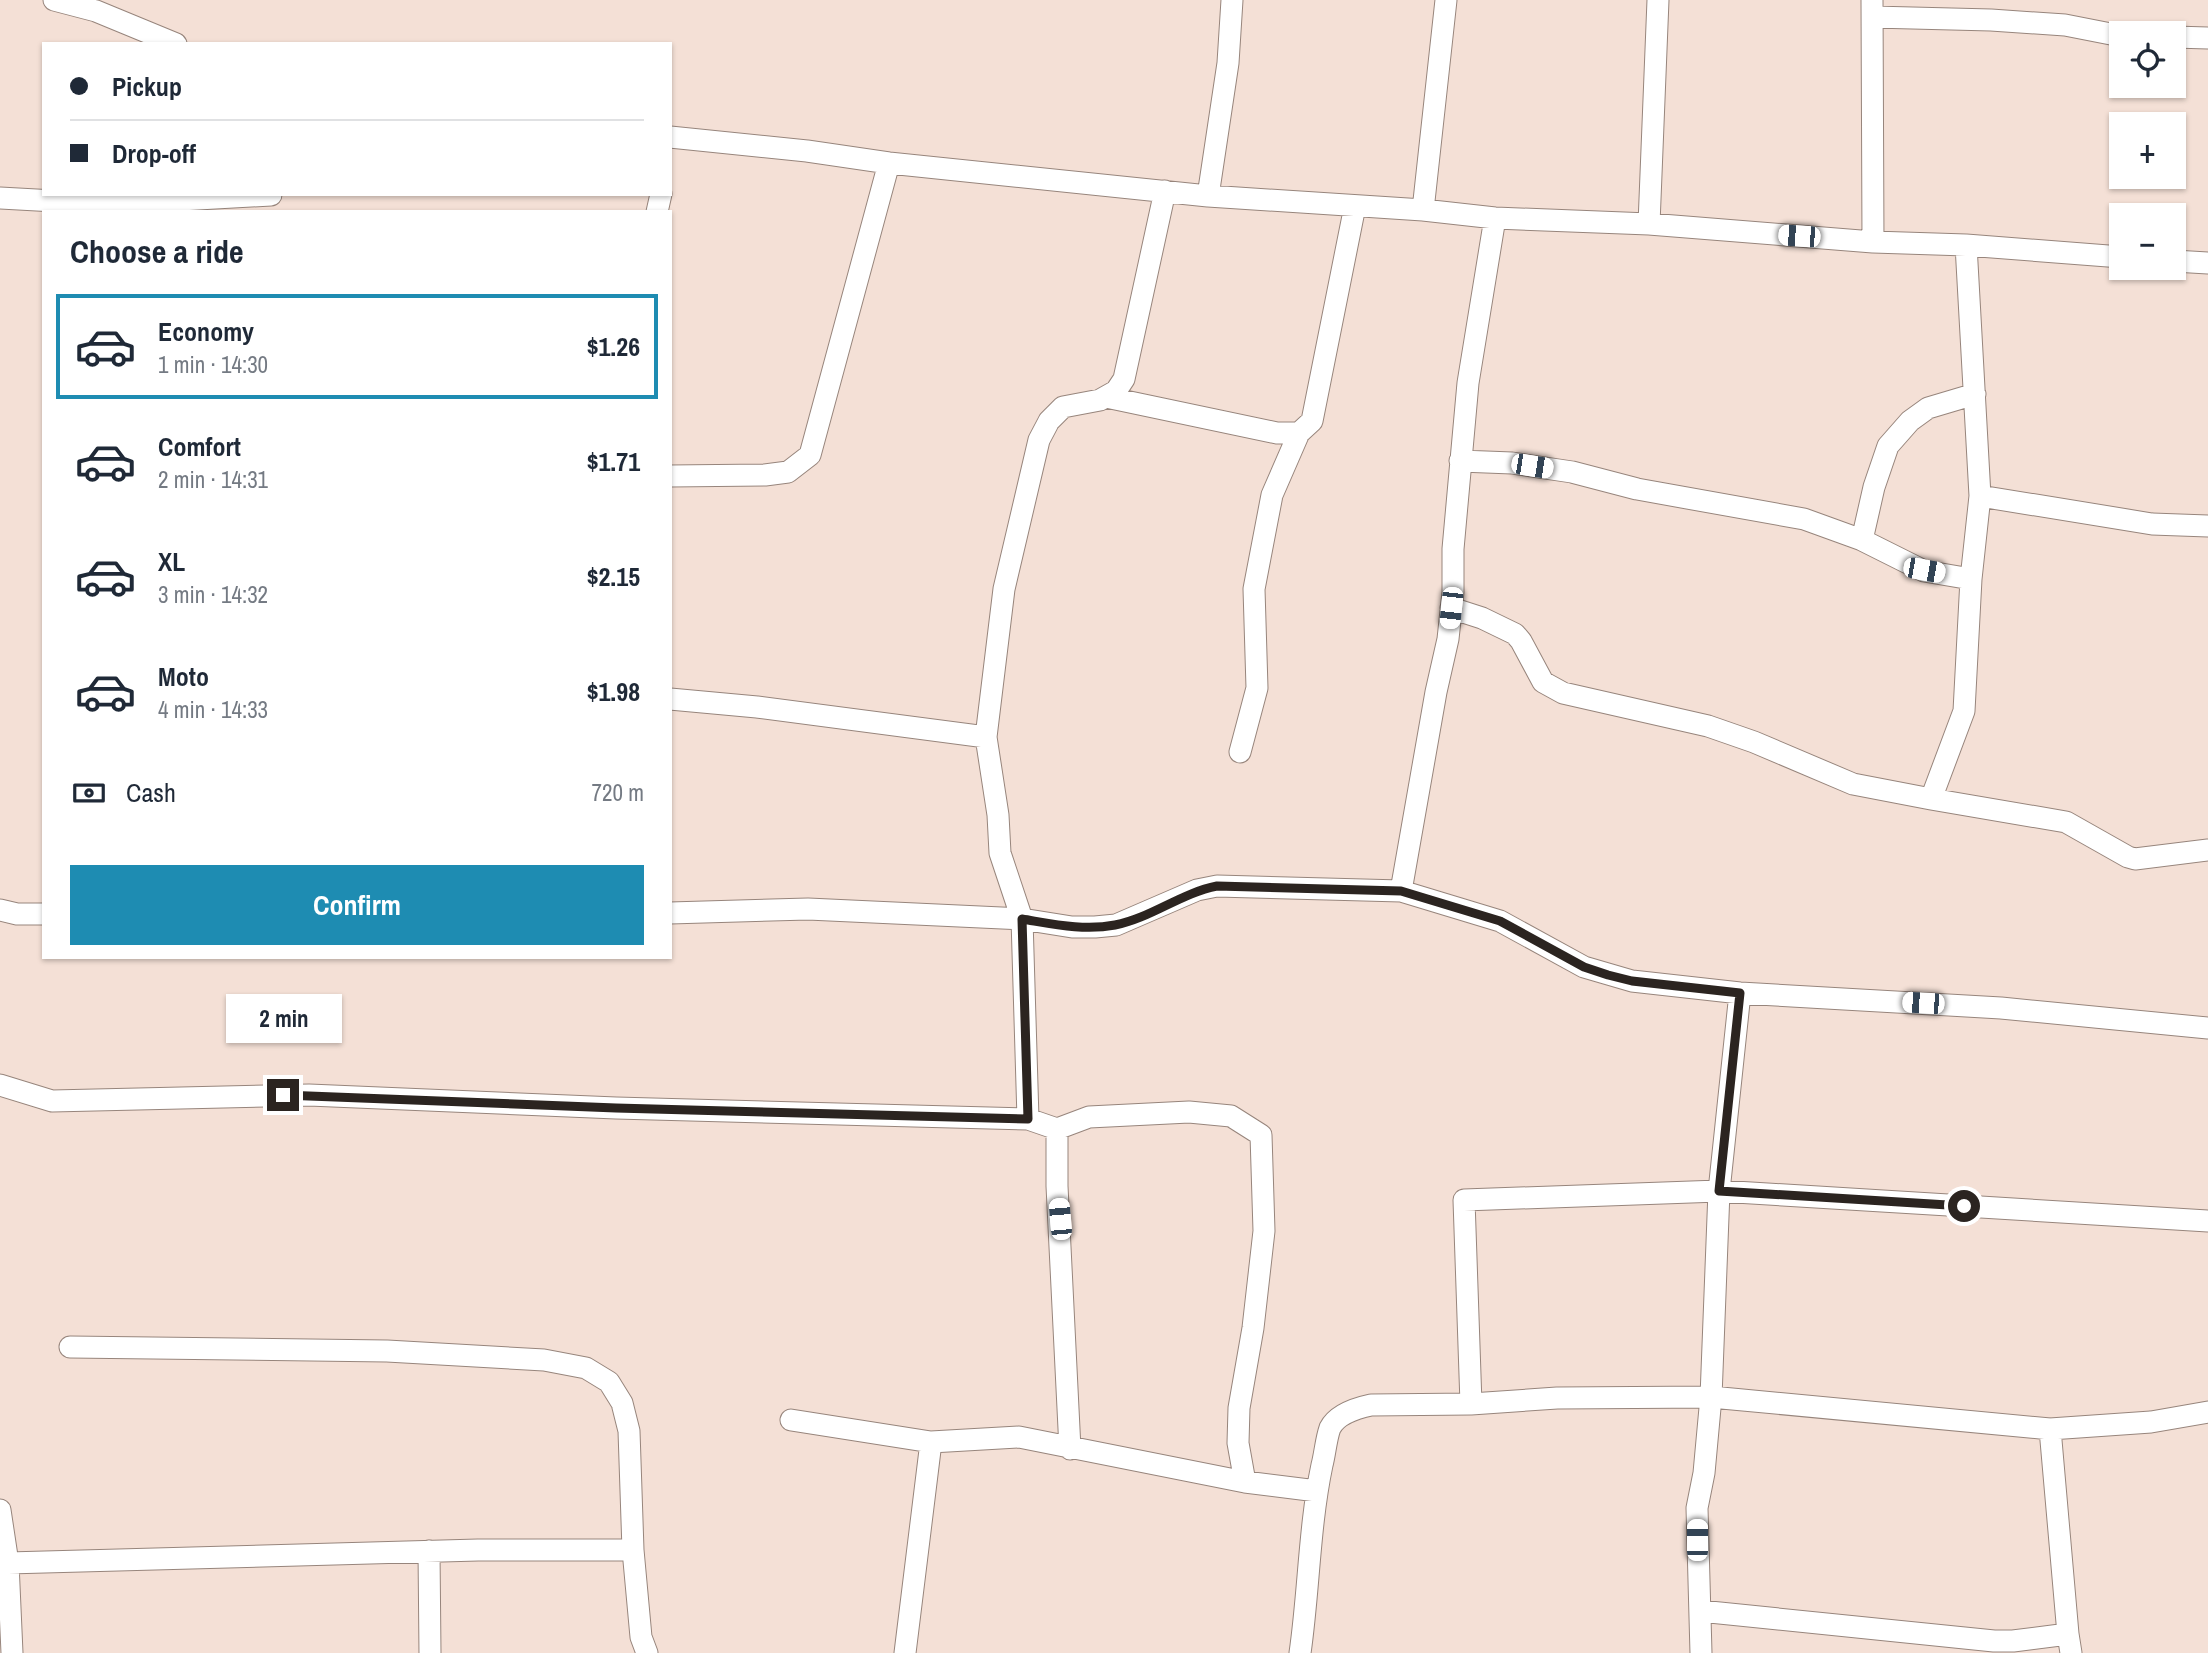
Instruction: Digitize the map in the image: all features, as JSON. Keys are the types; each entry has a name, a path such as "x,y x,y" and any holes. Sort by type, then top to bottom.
{"street":[{"path":"54,0 96,11 172,42"},
{"path":"1208,196 1228,63 1232,0"},
{"path":"1423,210 1446,0"},
{"path":"1650,224 1658,0"},
{"path":"1873,242 1872,8 2065,25 2109,34"},
{"path":"2186,37 2208,38"},
{"path":"672,141 807,151 889,163 1208,196 1423,210 1495,218 1650,224 1873,242 1966,245 2109,256"},
{"path":"672,476 765,475 788,472 810,455 889,163"},
{"path":"1028,1119 1022,919 1000,853 998,815 986,737 1004,590 1039,440 1049,421 1063,407 1106,397 1116,391 1124,379 1166,191"},
{"path":"0,198 108,204 269,200"},
{"path":"1240,752 1257,688 1254,589 1272,495 1299,433 1312,421 1355,206"},
{"path":"1401,891 1448,639 1468,383 1495,218"},
{"path":"1931,799 1964,711 1971,579 1980,496 1966,245"},
{"path":"2186,262 2208,263"},
{"path":"1862,540 1874,487 1888,446 1910,421 1928,408 1975,394"},
{"path":"1106,397 1278,433 1299,433"},
{"path":"1460,461 1512,463 1573,472 1637,489 1804,519 1862,540 1924,570 1971,579"},
{"path":"1980,496 2152,524 2208,526"},
{"path":"1451,608 1482,618 1515,634 1544,682 1563,693 1708,726 1755,742 1853,784 2066,822 2091,834 2120,855 2135,859 2208,850"},
{"path":"672,699 757,707 986,737"},
{"path":"672,913 808,909 1022,919 1072,927 1116,925 1197,890 1217,886 1401,891 1500,921 1584,967 1632,981 1740,993 2001,1008 2208,1028"},
{"path":"0,910 17,914 42,914"},
{"path":"1701,1653 1697,1508 1704,1473 1711,1396 1719,1191 1740,993"},
{"path":"0,1085 52,1101 309,1095 616,1108 1028,1119 1057,1129 1089,1116 1189,1112 1231,1116 1261,1135 1264,1231 1254,1328 1239,1408 1238,1443 1245,1482"},
{"path":"1057,1129 1057,1186 1070,1449"},
{"path":"1471,1404 1464,1200 1719,1191 2208,1222"},
{"path":"70,1347 387,1351 544,1360 586,1368 609,1382 622,1403 629,1431 633,1550 641,1637 648,1653"},
{"path":"1300,1653 1317,1491 1331,1427 1342,1415 1356,1408 1371,1405 1471,1404 1557,1398 1711,1396 2050,1429 2151,1422 2208,1412"},
{"path":"792,1420 931,1442 1019,1437 1245,1482 1317,1491"},
{"path":"1700,1611 1994,1641 2069,1644 2050,1429"},
{"path":"905,1653 931,1442"},
{"path":"0,1510 8,1563 12,1653"},
{"path":"8,1563 429,1551 633,1550"},
{"path":"429,1551 430,1653"}],"route":[{"path":"283,1095 616,1108 1028,1119 1022,919 1072,927 1116,925 1197,890 1217,886 1401,891 1500,921 1584,967 1608,975 1632,981 1740,993 1719,1191 1964,1206"}]}
